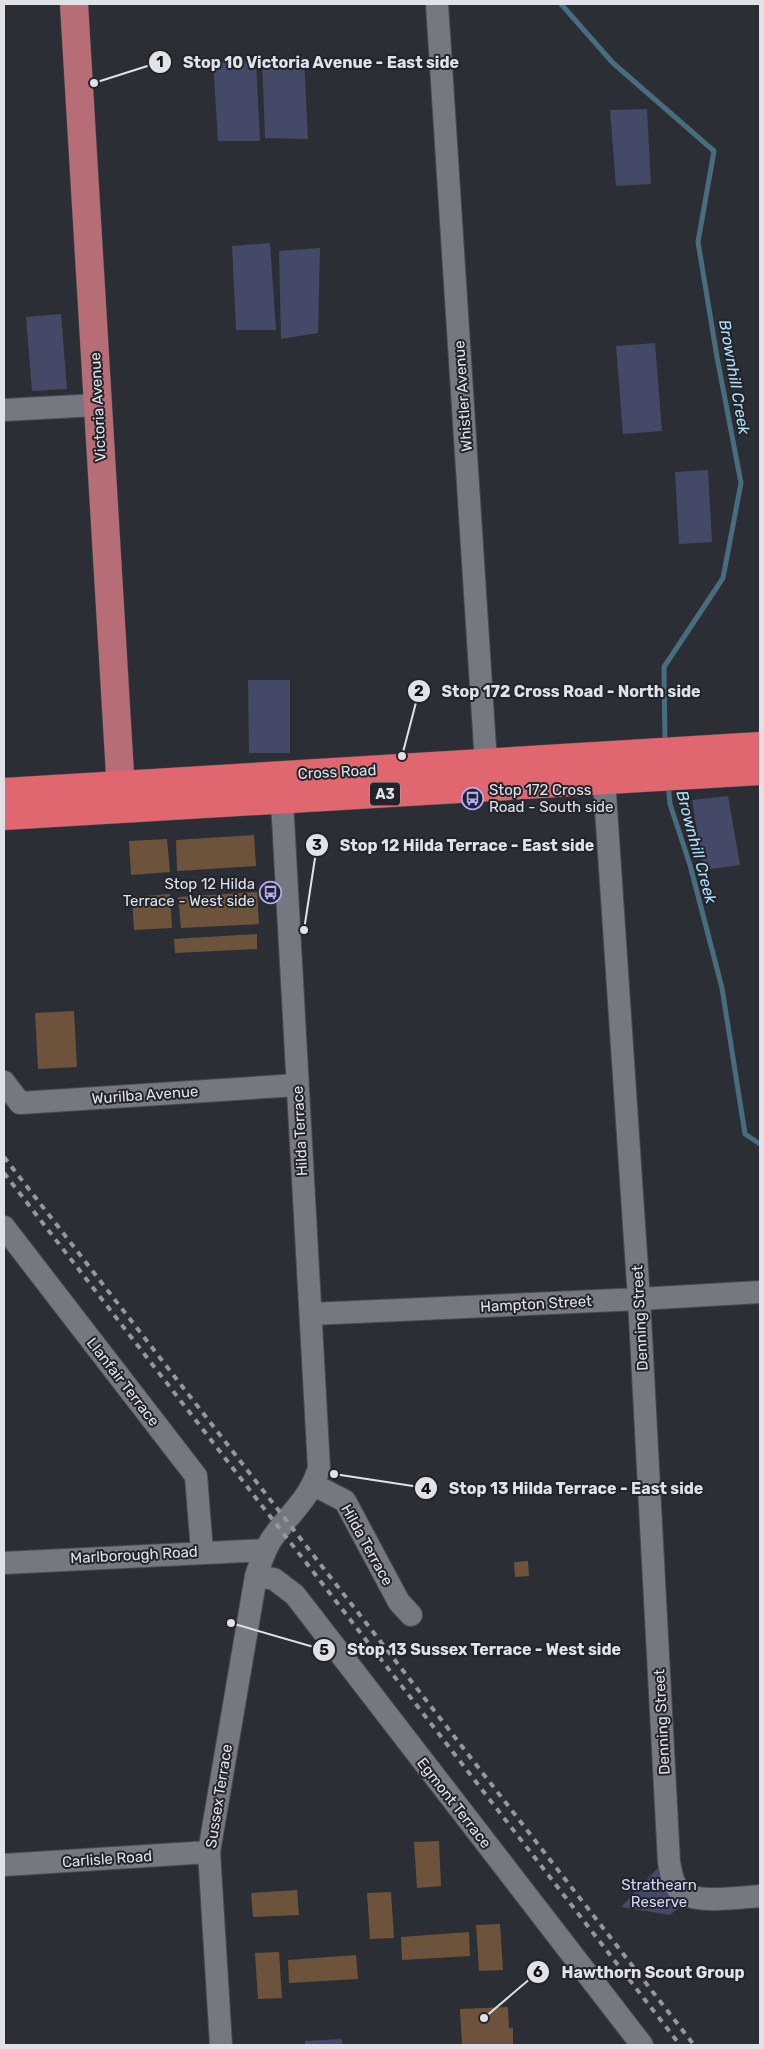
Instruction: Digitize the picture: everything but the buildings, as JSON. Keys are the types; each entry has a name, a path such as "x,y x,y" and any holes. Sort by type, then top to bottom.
{"highway":[{"name":"Cross Road","path":"666,764 760,746"},
{"name":"Cross Road","path":"4,792 121,797 666,764 760,771"},
{"name":"Cross Road","path":"4,816 121,797"}],"main road":[{"name":"Victoria Avenue","path":"74,4 121,797"}],"street":[{"name":"Whistler Avenue","path":"437,4 487,776"},
{"path":"4,410 98,405"},
{"name":"Denning Street","path":"603,767 639,1299 669,1862 673,1880 680,1891 691,1898 760,1896"},
{"name":"Hilda Terrace","path":"265,1550 276,1532 299,1506 314,1485 319,1468 281,788"},
{"name":"Wurilba Avenue","path":"4,1082 20,1103 297,1086"},
{"name":"Llanfair Terrace","path":"4,1227 196,1476 202,1551"},
{"name":"Hampton Street","path":"311,1314 760,1292"},
{"name":"Hilda Terrace","path":"314,1485 345,1501 399,1602 411,1615"},
{"name":"Marlborough Road","path":"4,1563 202,1551 265,1550"},
{"name":"Sussex Terrace","path":"221,2045 210,1852 256,1576 265,1550"},
{"name":"Egmont Terrace","path":"256,1576 274,1579 294,1595 642,2045"},
{"name":"Carlisle Road","path":"4,1865 210,1852"}],"green space":[{"path":"304,57 308,139 265,138 262,58"},
{"path":"256,60 260,141 218,141 213,62"},
{"path":"647,109 651,184 616,186 610,110"},
{"path":"270,243 276,330 236,330 232,246"},
{"path":"320,248 318,333 281,339 279,251"},
{"path":"61,314 67,389 32,391 26,317"},
{"path":"655,343 662,431 623,434 616,346"},
{"path":"708,470 712,542 679,544 675,472"},
{"path":"248,680 290,680 290,753 249,753"},
{"path":"728,796 740,865 703,870 692,800"},
{"name":"Strathearn Reserve","path":"669,1856 691,1898 670,1915 621,1907"},
{"path":"342,2039 342,2045 305,2045 305,2041"}],"waterway":[{"name":"Brownhill Creek","path":"561,4 613,63 714,151 698,242 741,483 723,578 664,667 665,743"},
{"name":"Brownhill Creek","path":"668,784 670,804 690,865 722,988 745,1134 760,1144"}],"railway":[{"path":"4,1157 694,2045"},
{"path":"4,1173 680,2045"}],"place":[{"name":"Stop 10 Victoria Avenue - East side","path":"94,83"},
{"name":"Stop 172 Cross Road - North side","path":"402,756"},
{"name":"Stop 172 Cross Road - South side","path":"473,799"},
{"name":"Stop 12 Hilda Terrace - West side","path":"271,893"},
{"name":"Stop 12 Hilda Terrace - East side","path":"304,930"},
{"name":"Stop 13 Hilda Terrace - East side","path":"334,1474"},
{"name":"Stop 13 Sussex Terrace - West side","path":"231,1623"},
{"name":"Hawthorn Scout Group","path":"484,2018"}]}
